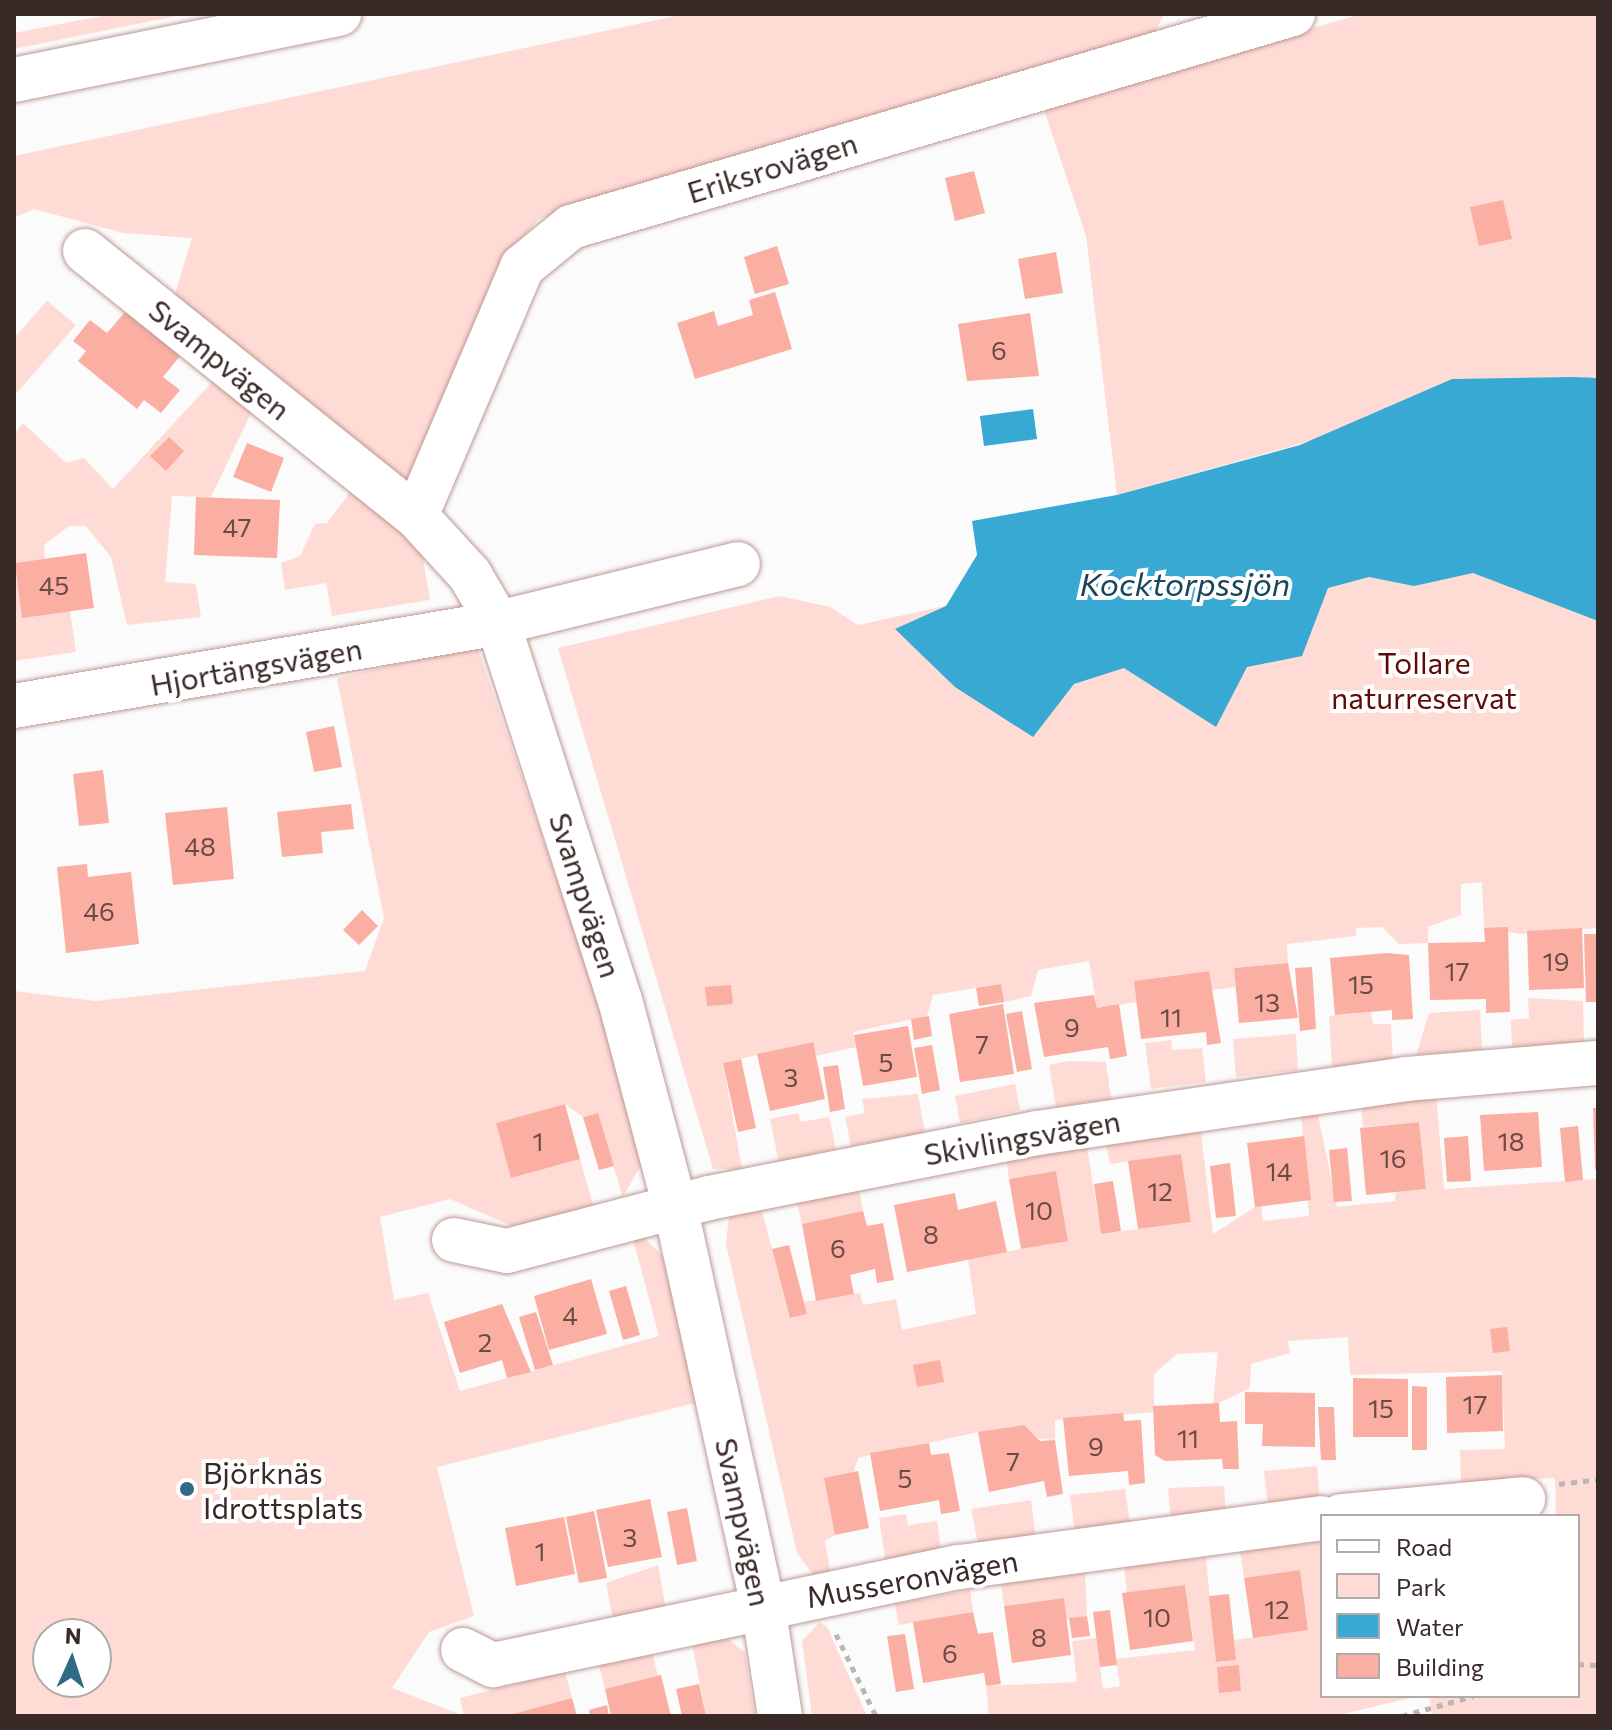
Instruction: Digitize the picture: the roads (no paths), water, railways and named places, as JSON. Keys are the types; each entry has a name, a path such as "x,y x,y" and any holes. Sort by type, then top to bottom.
{"main road":[{"path":"14,80 339,14"},
{"name":"Eriksrovägen","path":"416,516 522,267 571,227 1293,14"},
{"name":"Svampvägen","path":"85,251 416,516 470,575 498,623 620,1000 675,1206 763,1605 780,1716"},
{"name":"Hjortängsvägen","path":"14,706 498,623 738,564"},
{"name":"Skivlingsvägen","path":"454,1240 507,1251 675,1206 1214,1104 1598,1063"},
{"path":"1362,1514 1523,1499"},
{"name":"Musseronvägen","path":"463,1650 493,1665 763,1605 1052,1552 1320,1518"}],"water":[{"name":"Kocktorpssjön","path":"1598,378 1598,621 1473,573 1414,586 1369,577 1328,588 1302,656 1247,667 1216,727 1124,668 1074,684 1033,737 955,687 895,629 946,606 977,555 972,521 1117,495 1300,445 1452,379"},
{"path":"1033,409 1037,439 984,446 980,416"}],"place":[{"name":"Björknäs Idrottsplats","path":"187,1489"}],"park label":[{"name":"Tollare naturreservat","path":"1424,679"}]}
